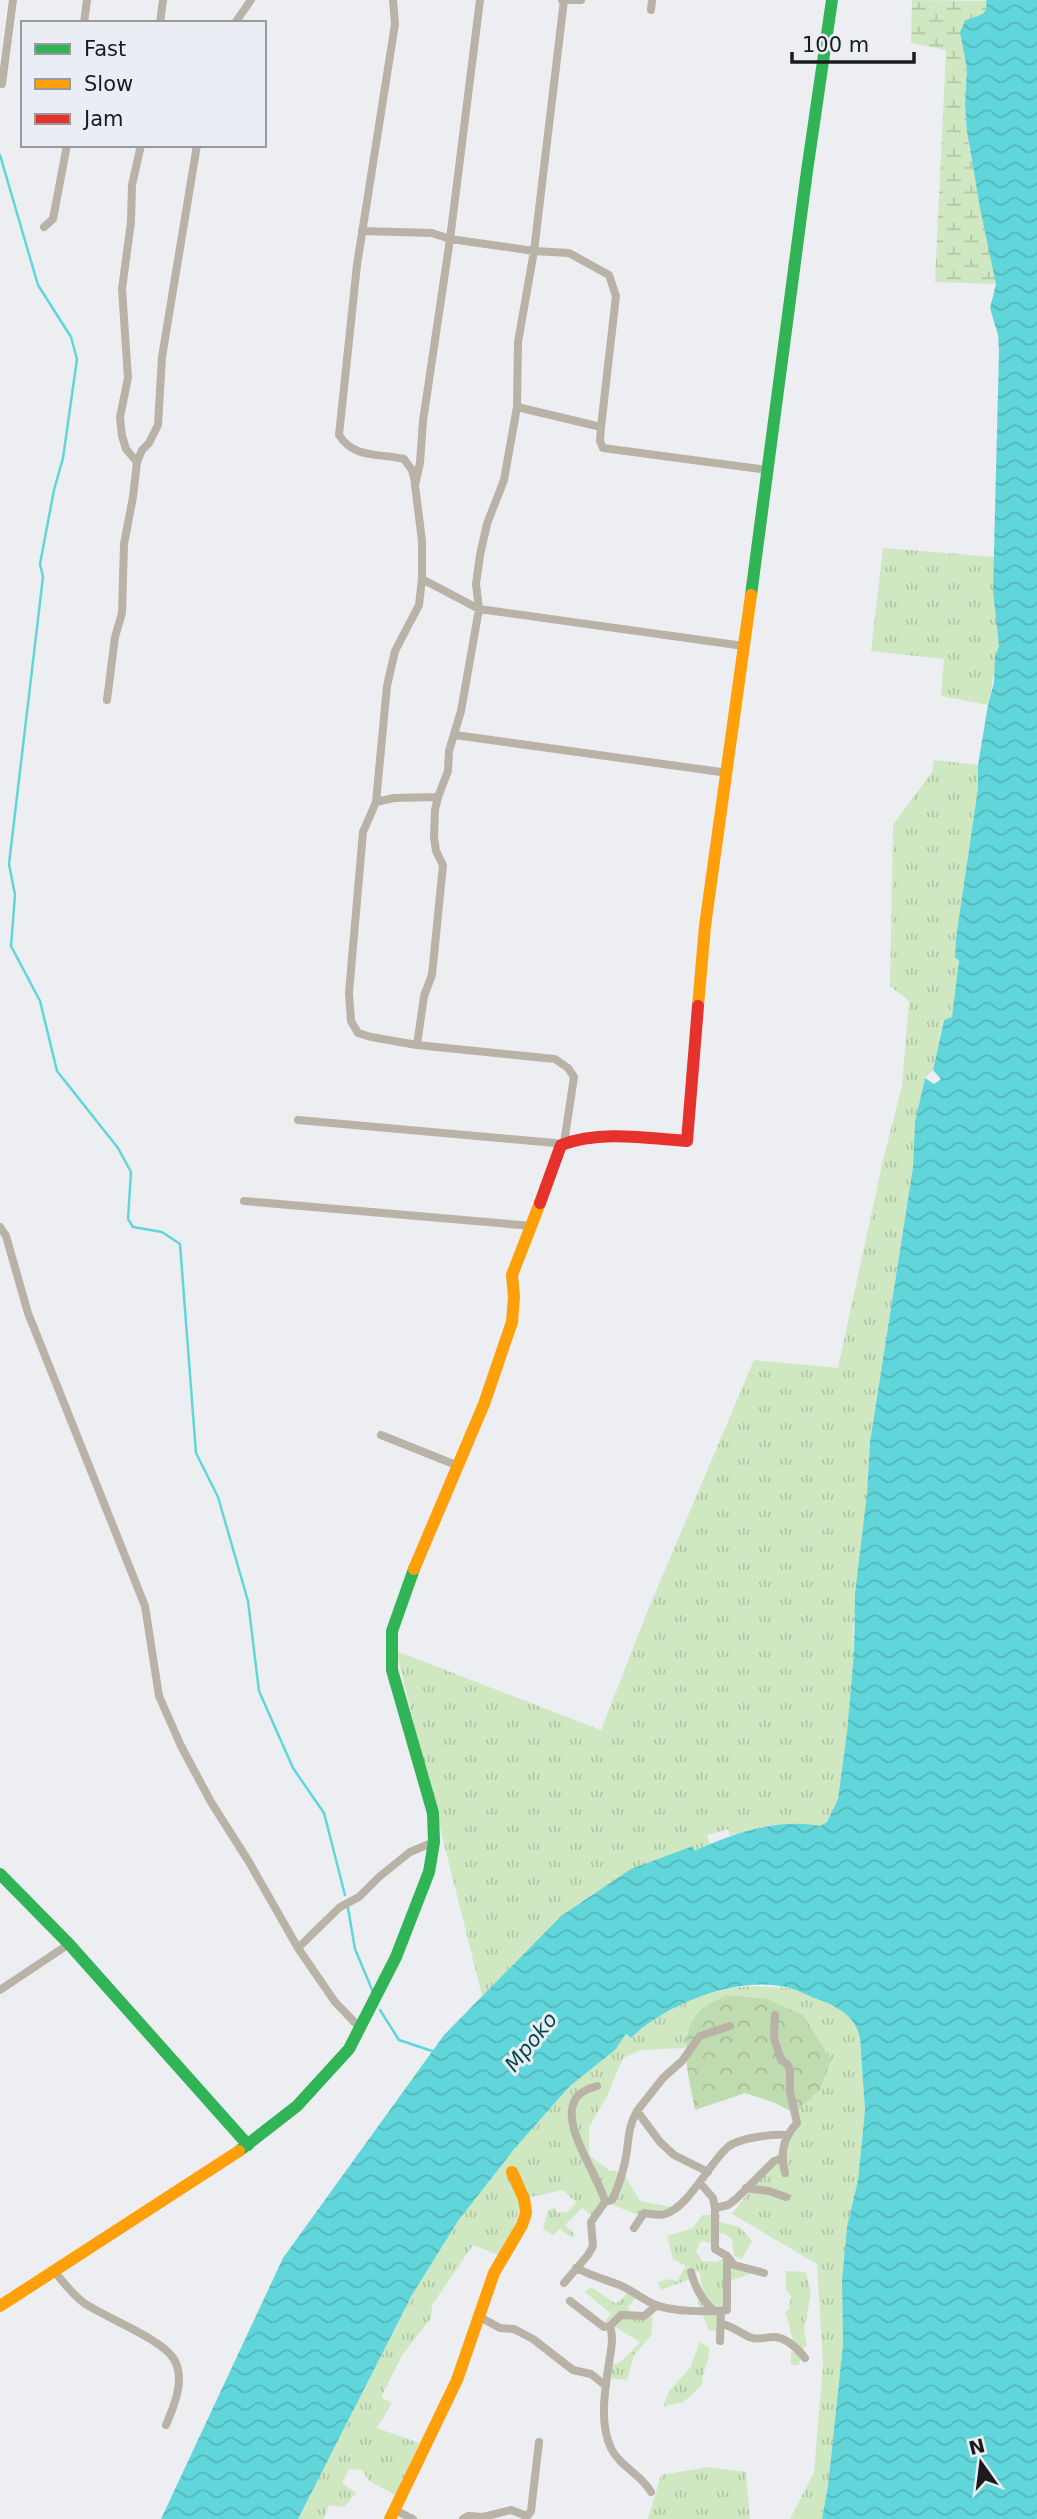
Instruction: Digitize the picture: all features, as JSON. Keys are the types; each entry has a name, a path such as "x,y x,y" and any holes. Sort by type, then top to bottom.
{"street":[{"path":"2,84 13,0"},
{"path":"84,21 87,0"},
{"path":"160,21 163,0"},
{"path":"236,21 251,0"},
{"path":"0,2306 248,2145 315,2089 349,2049 396,1957 429,1872 434,1842 433,1813 393,1670 390,1645 392,1631 456,1465 484,1404 512,1322 512,1275 533,1226 562,1144 574,1077 568,1068 555,1059 417,1045 358,1032 351,1021 349,993 363,832 376,802 387,686 395,651 419,605 422,579 422,541 412,470 404,459 361,453 346,445 339,435 362,231 395,24 393,0"},
{"path":"415,485 421,463 423,421 450,239 480,0"},
{"path":"417,1045 424,996 432,975 443,865 436,851 434,837 438,797 448,771 449,751 455,735 479,609 476,584 480,555 487,524 504,480 517,407 518,342 534,251 558,63 563,0 582,0"},
{"path":"298,1120 562,1144 600,1138 687,1141 705,926 832,0"},
{"path":"44,227 53,219 67,147"},
{"path":"137,462 126,450 120,416 128,377 122,289 131,222 132,185 141,147"},
{"path":"107,700 115,637 122,613 124,544 134,497 137,462 158,425 162,357 197,147"},
{"path":"362,231 432,233 450,239 534,251 569,253 609,275 616,296 601,427 600,441 603,448 768,470"},
{"path":"517,407 601,427"},
{"path":"422,579 479,609 744,646"},
{"path":"455,735 728,773"},
{"path":"376,802 394,798 438,797"},
{"path":"244,1201 533,1226"},
{"path":"0,1227 6,1236 27,1312 145,1606 159,1696 181,1746 211,1802 249,1861 298,1948 335,2002 360,2029"},
{"path":"381,1435 456,1465"},
{"path":"298,1948 340,1907 359,1897 410,1852 434,1842"},
{"path":"2,1881 69,1944 248,2145"},
{"path":"0,1990 69,1944"},
{"path":"775,2015 774,2038 780,2060 788,2064 790,2070 790,2092 797,2123 786,2135 781,2159 785,2173"},
{"path":"564,2283 589,2255 593,2246 591,2222 605,2202 612,2200 620,2185 628,2133 636,2111 663,2078 682,2062 700,2036 730,2026"},
{"path":"597,2086 578,2096 573,2105 572,2119 577,2141 605,2202"},
{"path":"636,2111 674,2155 708,2172"},
{"path":"634,2228 644,2213 665,2215 672,2210 700,2183 728,2146 759,2137 786,2135"},
{"path":"715,2208 728,2205 774,2161 781,2159"},
{"path":"413,2519 393,2514 457,2380 494,2273 522,2225 526,2213 524,2199 512,2172"},
{"path":"700,2183 713,2198 715,2249 734,2265 764,2273"},
{"path":"746,2188 769,2191 786,2197"},
{"path":"576,2268 603,2281 618,2284 656,2306 684,2311 727,2310 726,2256"},
{"path":"54,2271 83,2302 154,2340 175,2361 178,2374 176,2399 166,2425"},
{"path":"691,2272 695,2287 705,2303 717,2310 722,2324 720,2341"},
{"path":"570,2301 604,2327 610,2326 621,2315 644,2316 656,2306"},
{"path":"478,2316 500,2328 514,2329 533,2339 573,2370 590,2374 606,2386"},
{"path":"722,2324 732,2326 756,2339 777,2337 788,2341 805,2358"},
{"path":"610,2326 614,2338 606,2386 606,2427 610,2448 651,2491"},
{"path":"463,2519 511,2510 526,2517 531,2511 540,2442"}],"green space":[{"path":"912,0 987,1 967,69 965,103 969,149 997,284 935,282 946,50 911,43"},
{"path":"883,548 995,557 993,592 999,647 988,705 941,696 944,659 871,651"},
{"path":"934,760 978,765 978,788 956,938 955,958 959,959 952,1018 943,1020 933,1070 925,1078 915,1122 913,1167 870,1442 853,1629 854,1652 847,1732 838,1799 827,1822 820,1826 769,1825 730,1836 728,1829 707,1835 710,1844 694,1851 693,1847 561,1916 482,1996 396,1651 601,1730 648,1610 754,1360 838,1368 883,1160 902,1086 909,1001 890,986 893,825 932,772"},
{"path":"751,1986 789,1988 834,2005 859,2029 865,2110 858,2180 847,2227 842,2280 843,2344 822,2519 790,2519 814,2472 823,2364 817,2264 732,2214 801,2123 794,2113 688,2031 685,2048 641,2050 623,2058 607,2096 589,2127 589,2155 610,2171 622,2171 640,2201 671,2207 647,2215 610,2203 592,2216 582,2208 565,2225 575,2235 572,2238 560,2229 553,2235 543,2229 548,2210 554,2208 558,2213 568,2212 576,2202 563,2190 531,2197 519,2196 516,2220 498,2255 473,2245 432,2305 431,2318 403,2354 381,2397 392,2403 377,2428 419,2443 396,2495 369,2481 362,2470 349,2469 342,2483 356,2493 344,2507 329,2505 324,2519 298,2519 412,2295 458,2221 515,2148 570,2086 615,2050 626,2034 631,2038 657,2017 687,2002 719,1991"},
{"path":"727,1995 767,1999 803,2015 831,2060 820,2090 794,2113 745,2093 695,2110 686,2057 688,2031 693,2019 702,2009"},
{"path":"702,2215 720,2215 719,2222 740,2227 752,2241 742,2259 734,2256 732,2239 723,2233 717,2234 714,2244 701,2241 696,2251 702,2261 717,2262 724,2258 750,2272 749,2275 725,2285 725,2309 719,2332 709,2330 698,2303 698,2294 702,2288 700,2273 692,2269 690,2279 661,2290 658,2282 670,2279 677,2281 686,2266 673,2259 667,2236 693,2228"},
{"path":"786,2271 806,2272 811,2294 804,2330 807,2346 802,2349 799,2365 791,2365 791,2353 797,2349 785,2313 789,2309 791,2296 786,2290"},
{"path":"591,2287 616,2304 629,2292 636,2298 627,2307 640,2320 653,2315 651,2336 634,2355 627,2380 610,2378 612,2365 621,2362 640,2342 605,2321 611,2314 585,2292"},
{"path":"700,2342 709,2347 702,2385 684,2402 663,2406 669,2391 690,2368"},
{"path":"709,2467 746,2472 750,2519 648,2519 661,2475"}],"water":[{"name":"Mpoko","path":"986,0 1037,0 1037,2519 822,2519 843,2344 842,2280 847,2227 858,2180 865,2110 860,2039 851,2019 827,2003 794,1989 749,1985 727,1988 684,2003 664,2013 631,2038 626,2034 615,2050 570,2086 515,2148 458,2221 412,2295 298,2519 161,2519 283,2258 444,2035 561,1916 631,1869 693,1846 694,1851 755,1829 787,1824 820,1826 827,1822 838,1799 847,1732 854,1652 855,1594 870,1442 913,1167 915,1122 925,1078 934,1084 941,1079 933,1070 944,1020 952,1017 959,960 955,958 956,938 978,788 978,765 999,646 993,592 999,351 998,335 990,308 996,284 967,132 967,69 960,32 965,21 984,13"}],"waterway":[{"path":"0,155 38,285 71,337 77,359 63,458 40,564 43,577 9,864 15,895 11,946 40,1001 57,1071 118,1148 131,1172 128,1219 133,1227 162,1232 180,1244 196,1453 218,1497 248,1601 259,1691 293,1768 324,1813 345,1895"},
{"path":"348,1908 355,1949 373,1992"},
{"path":"380,2010 399,2040 435,2052"}],"traffic: fast":[{"path":"751,595 832,0"},
{"path":"239,2151 297,2106 349,2049 396,1957 429,1872 434,1842 433,1813 392,1670 392,1631 414,1569"},
{"path":"0,1874 69,1944 248,2145"}],"traffic: slow":[{"path":"698,1006 705,926 751,595"},
{"path":"414,1569 484,1404 512,1322 512,1275 540,1203"},
{"path":"0,2306 239,2151"},
{"path":"390,2519 457,2380 494,2273 522,2225 526,2213 524,2199 512,2172"}],"traffic: jam":[{"path":"540,1203 561,1145 607,1136 687,1141 698,1006"}]}
